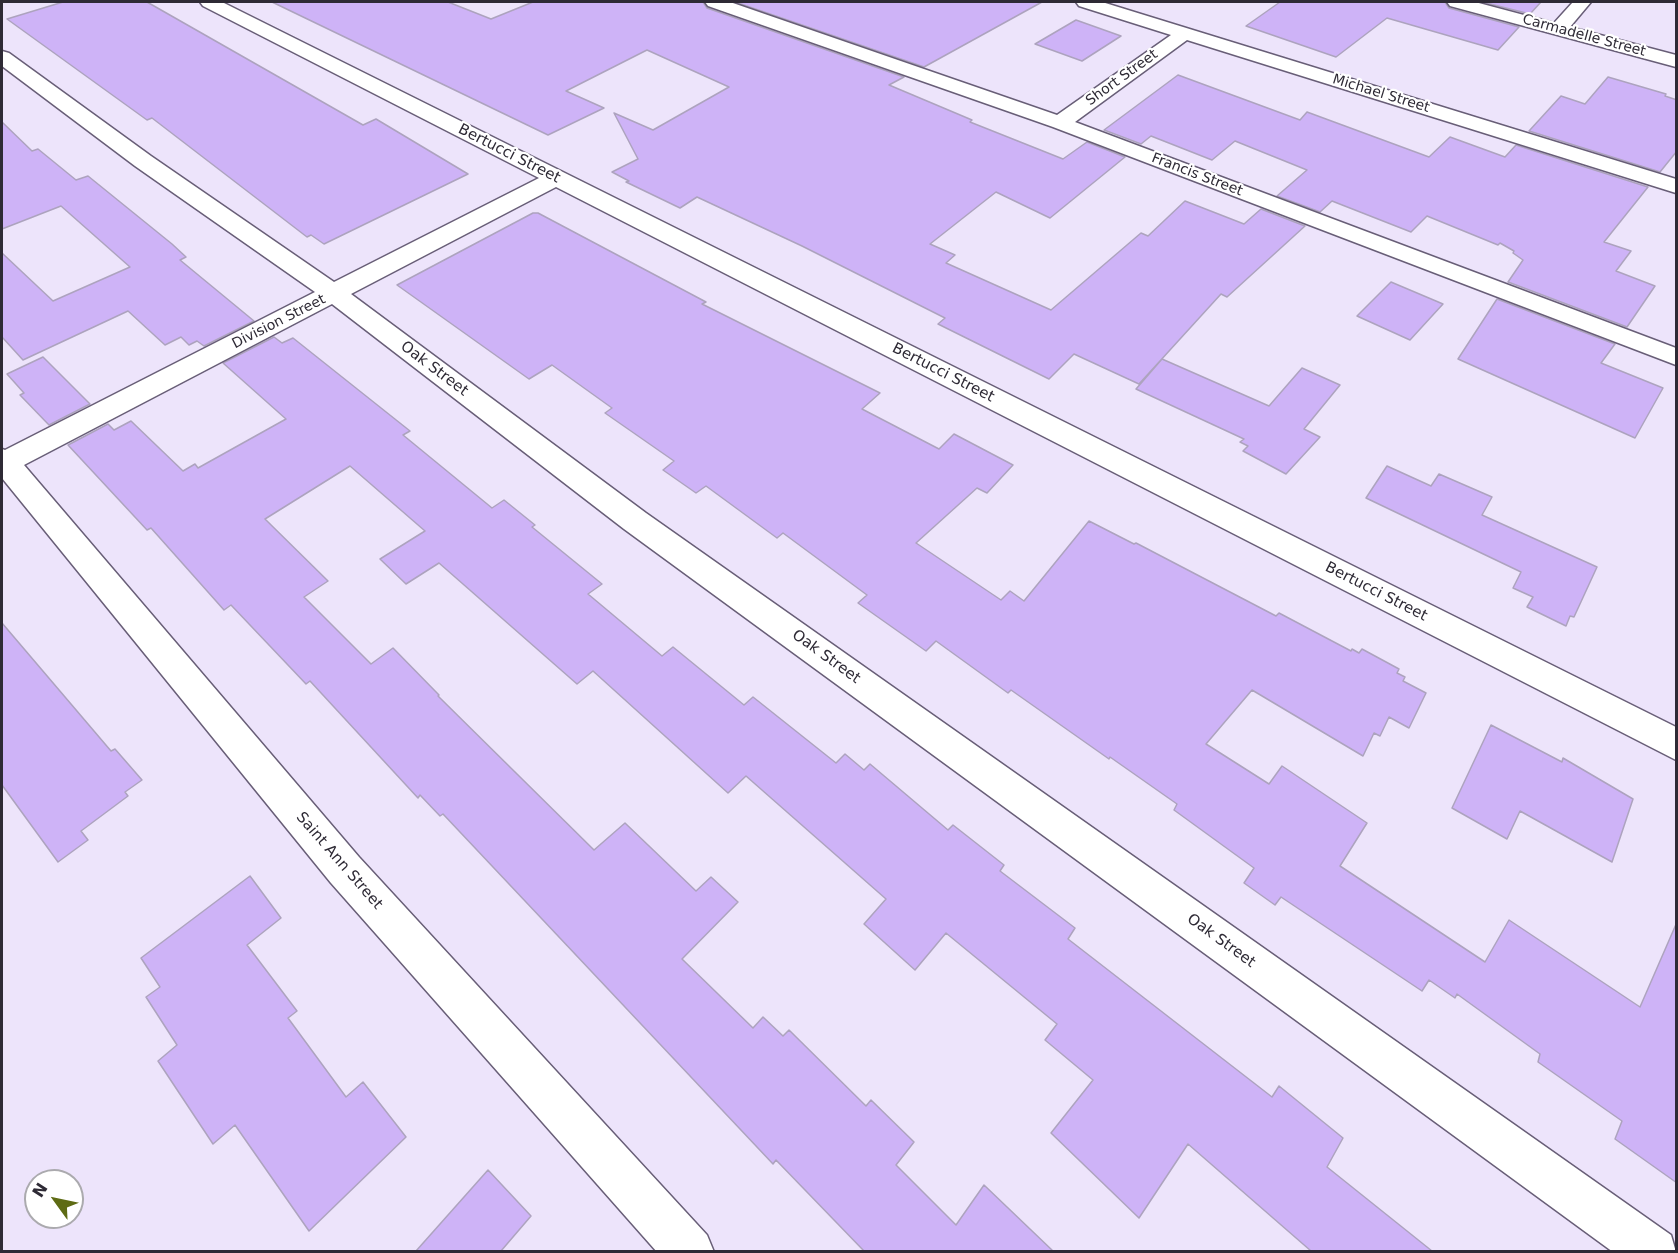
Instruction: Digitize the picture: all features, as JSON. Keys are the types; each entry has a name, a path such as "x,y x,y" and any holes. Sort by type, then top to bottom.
{"street":[{"name":"Bertucci Street","path":"209,2 1677,744"},
{"name":"Francis Street","path":"714,2 1059,123 1677,357"},
{"name":"Michael Street","path":"1085,2 1677,186"},
{"name":"Carmadelle Street","path":"1456,2 1677,61"},
{"path":"1557,29 1582,2"},
{"name":"Short Street","path":"1059,123 1185,33"},
{"name":"Oak Street","path":"2,57 143,161 335,294 635,521 1654,1251"},
{"name":"Division Street","path":"3,462 335,294 556,178"},
{"name":"Saint Ann Street","path":"3,462 345,870 690,1251"}],"building":[{"path":"63,2 147,2 363,125 376,119 468,174 324,244 311,235 307,237 152,118 147,120 7,19"},
{"path":"272,2 448,2 491,19 533,2 703,2 707,8 904,77 889,85 972,120 970,122 1063,159 1087,142 1125,157 1050,218 996,192 930,244 955,255 946,263 1051,310 1141,233 1148,236 1185,201 1244,224 1261,209 1305,226 1227,297 1221,294 1139,384 1074,354 1049,379 938,324 945,318 802,246 697,197 680,208 626,182 629,181 612,172 638,159 614,113 653,130 729,87 647,50 566,91 604,108 548,135"},
{"path":"735,2 1042,2 924,67"},
{"path":"1280,2 1445,2 1449,8 1519,27 1498,50 1387,18 1336,57 1246,26"},
{"path":"1482,2 1541,2 1530,14"},
{"path":"1076,20 1121,36 1082,61 1035,44"},
{"path":"1178,75 1300,120 1307,112 1429,157 1450,137 1505,157 1516,145 1648,187 1604,242 1631,251 1616,271 1655,286 1627,327 1508,282 1523,260 1513,253 1514,251 1500,243 1498,245 1427,216 1411,232 1332,201 1320,212 1277,196 1307,170 1235,141 1212,160 1151,136 1141,144 1104,130"},
{"path":"1608,77 1666,94 1665,96 1677,100 1677,151 1660,172 1529,131 1561,96 1585,104"},
{"path":"2,122 32,151 38,149 76,180 88,176 172,244 186,257 180,260 254,321 204,346 197,341 189,345 181,337 165,345 128,311 23,360 2,337 2,253 53,301 130,267 61,206 2,229"},
{"path":"533,213 538,213 706,302 702,304 880,393 862,409 939,449 954,434 1013,465 987,493 977,488 916,543 1001,600 1010,591 1024,601 1089,521 1276,616 1279,613 1351,651 1352,649 1359,653 1362,649 1399,669 1397,673 1405,677 1403,681 1426,693 1409,728 1389,717 1380,736 1374,733 1363,756 1252,690 1206,744 1269,784 1282,766 1367,823 1340,866 1485,962 1509,920 1640,1007 1677,922 1677,1183 1615,1139 1622,1121 1538,1062 1540,1054 1457,994 1455,998 1429,980 1422,991 1281,897 1275,905 1244,883 1254,868 1174,810 1177,804 1011,690 1008,693 936,641 926,651 858,603 867,595 783,533 777,538 706,486 696,493 663,470 674,461 605,413 612,408 552,365 529,379 397,285"},
{"path":"1391,282 1443,304 1410,340 1357,316"},
{"path":"1497,299 1615,344 1601,363 1663,388 1635,438 1458,359"},
{"path":"274,337 282,343 293,338 410,431 403,435 492,508 504,500 535,525 532,527 602,584 588,594 662,656 673,647 744,705 753,697 836,763 845,754 864,770 870,764 948,830 953,825 1004,865 1000,871 1075,928 1068,939 1272,1097 1279,1086 1343,1138 1327,1167 1432,1251 1311,1251 1188,1144 1139,1218 1051,1133 1093,1080 1045,1040 1057,1024 946,933 915,970 864,924 886,899 746,776 728,793 593,671 577,684 439,563 406,584 380,559 425,531 350,466 265,519 328,581 304,597 371,664 393,648 438,696 594,850 625,823 696,891 711,877 738,902 682,959 753,1028 763,1017 783,1036 789,1030 866,1106 871,1100 914,1142 896,1165 956,1225 984,1185 1053,1251 864,1251 776,1160 773,1164 443,814 440,816 420,795 418,798 310,681 306,684 231,605 224,610 151,528 147,530 68,445 108,424 114,430 131,421 183,471 195,464 198,468 286,419 223,363"},
{"path":"43,357 90,404 49,425 20,395 24,393 7,374"},
{"path":"1162,359 1269,406 1302,368 1340,385 1304,429 1320,437 1286,474 1243,451 1248,446 1240,442 1244,439 1136,389"},
{"path":"1387,466 1431,486 1439,474 1492,497 1482,515 1597,567 1574,617 1570,616 1566,626 1527,607 1533,597 1513,588 1521,572 1366,498"},
{"path":"2,623 111,751 115,749 142,780 125,792 128,796 81,831 88,840 58,862 2,785"},
{"path":"1491,725 1562,762 1563,758 1633,799 1612,862 1520,811 1507,839 1452,808"},
{"path":"250,876 281,918 247,945 297,1011 288,1018 346,1097 363,1082 406,1137 309,1231 235,1125 213,1144 158,1061 177,1045 146,997 160,987 141,958"},
{"path":"488,1170 531,1216 501,1251 416,1251"}]}
